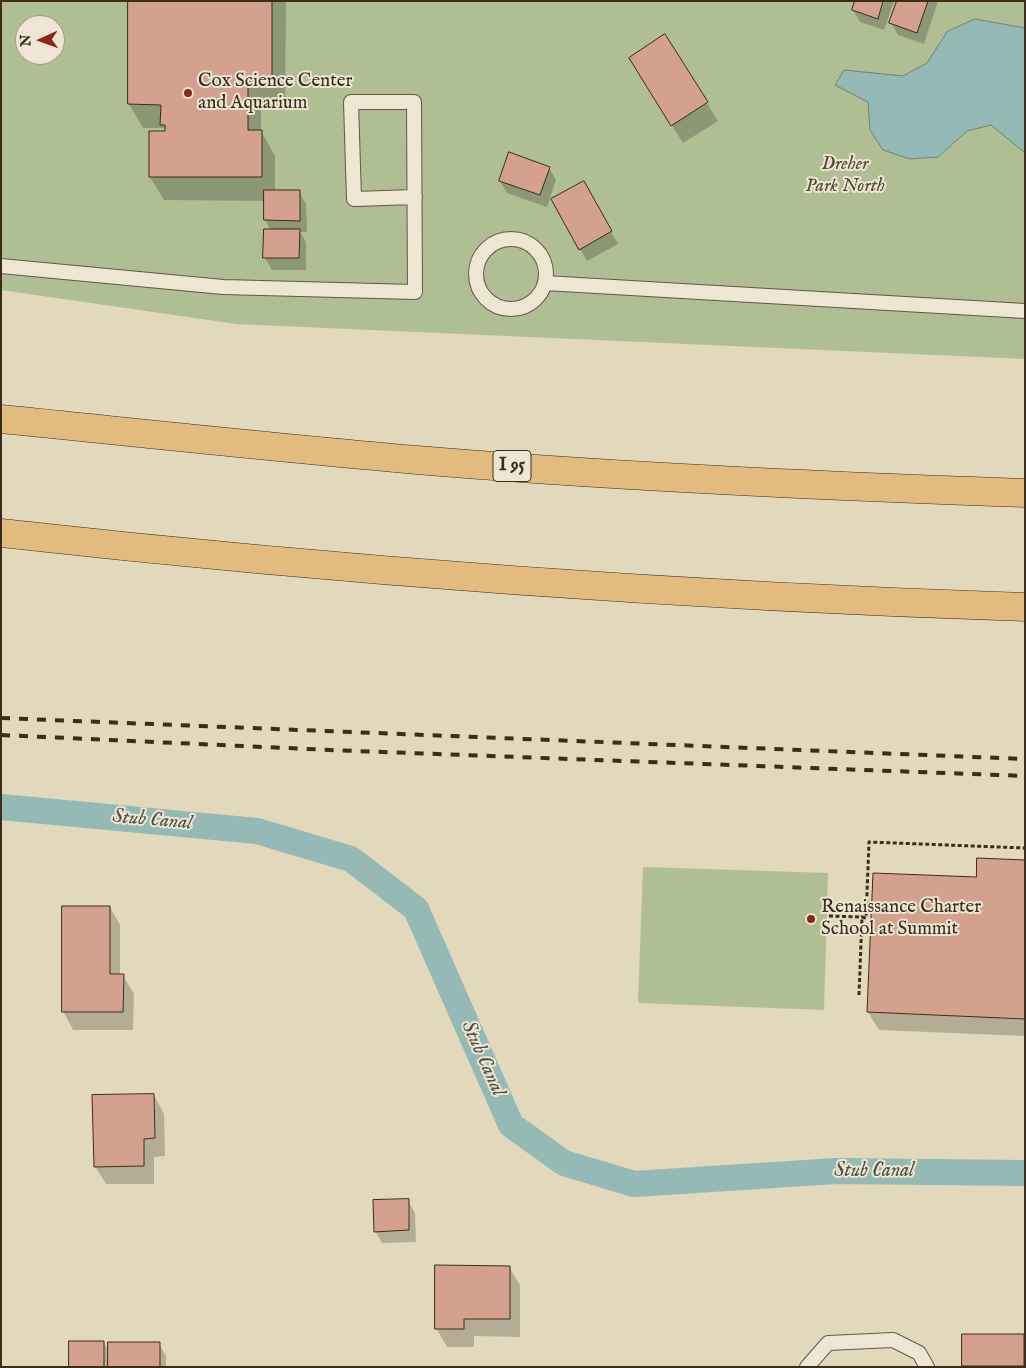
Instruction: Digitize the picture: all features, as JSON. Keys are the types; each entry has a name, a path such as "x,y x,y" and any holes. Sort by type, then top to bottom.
{"highway":[{"name":"I 95","path":"1,418 147,435 437,461 769,483 1025,494"},
{"path":"1,532 260,559 531,582 737,594 1025,607"}],"lane":[{"path":"1,266 224,287 415,292 415,197 414,102 351,102 354,199 415,197"},
{"path":"512,238 524,240 538,250 544,261 547,271 545,284 537,298 528,305 517,308 505,308 494,304 480,290 476,278 477,266 481,255 488,247 498,241 512,238"},
{"path":"545,284 1025,311"},
{"path":"807,1367 828,1343 893,1340 919,1353 927,1367"}],"path":[{"path":"829,916 866,918 869,842 1025,848"},
{"path":"859,995 862,918"}],"green space":[{"name":"Dreher Park North","path":"1,1 1025,1 1025,359 236,324 1,290"},
{"path":"643,867 828,873 824,1010 638,1003"}],"water":[{"path":"975,19 1025,28 1025,153 991,125 967,131 938,157 910,159 883,150 870,130 868,102 835,85 844,70 903,76 927,63 947,32"}],"building":[{"name":"Cox Science Center and Aquarium","path":"128,1 272,1 272,81 248,81 248,130 262,130 262,177 149,177 149,131 165,131 165,125 160,125 161,105 128,104"},
{"path":"855,1 883,1 878,19 852,10"},
{"path":"897,1 928,1 917,33 889,23"},
{"path":"665,34 708,102 671,126 629,58"},
{"path":"509,152 550,167 540,195 499,181"},
{"path":"584,181 612,231 579,250 551,199"},
{"path":"264,190 300,190 300,221 264,220"},
{"path":"264,229 300,229 299,258 263,258"},
{"name":"Renaissance Charter School at Summit","path":"977,858 1025,860 1025,1019 867,1012 873,873 976,877"},
{"path":"62,906 110,906 110,974 124,974 123,1012 62,1012"},
{"path":"154,1094 155,1138 144,1139 144,1166 94,1167 92,1095"},
{"path":"409,1199 409,1230 374,1232 373,1200"},
{"path":"435,1265 510,1266 510,1319 464,1319 464,1329 435,1329"},
{"path":"962,1334 1024,1334 1024,1366 962,1366"},
{"path":"69,1341 104,1341 104,1367 69,1367"},
{"path":"108,1342 160,1342 160,1367 108,1367"}],"waterway":[{"name":"Stub Canal","path":"1,807 257,831 351,859 416,909 511,1125 564,1163 634,1184 836,1171 1025,1173"}],"railway":[{"path":"1,718 1025,759"},
{"path":"1,735 330,750 1025,776"}],"place":[{"name":"Cox Science Center and Aquarium","path":"188,93"},
{"name":"Renaissance Charter School at Summit","path":"811,919"}]}
